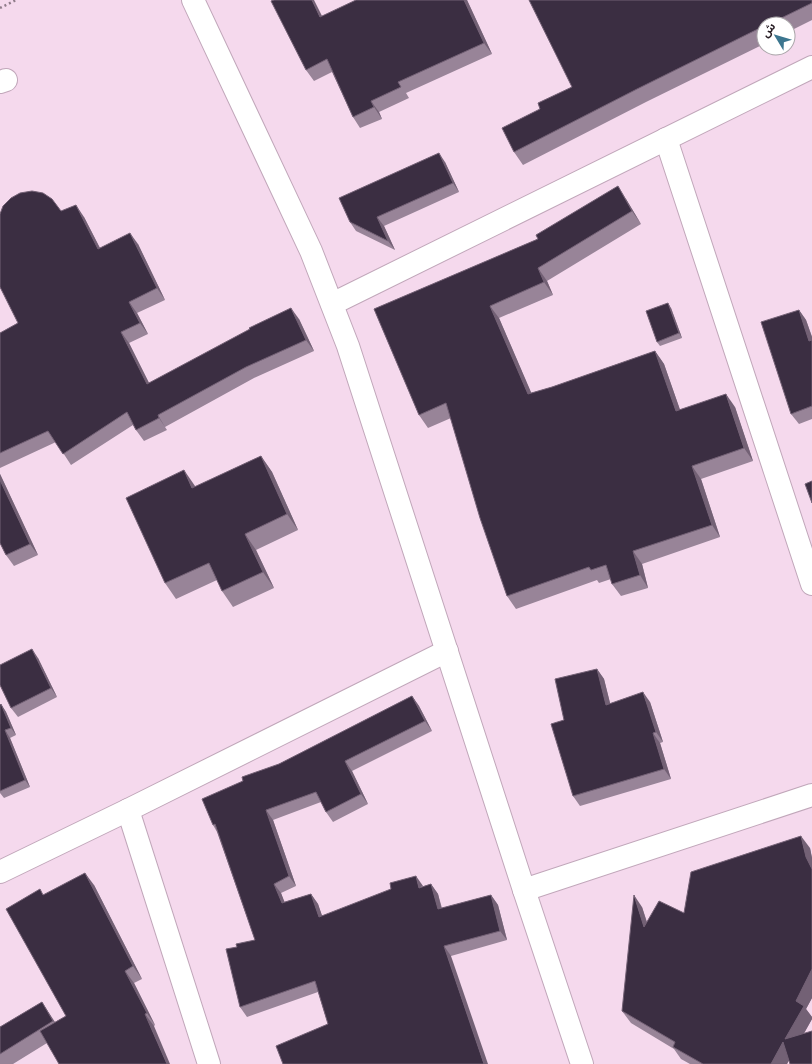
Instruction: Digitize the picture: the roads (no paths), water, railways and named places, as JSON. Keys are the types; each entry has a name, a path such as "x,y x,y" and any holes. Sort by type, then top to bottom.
{"street":[{"path":"193,0 288,199 332,304 363,388 524,890 582,1064"},
{"path":"332,304 812,67"},
{"path":"666,139 812,584"},
{"path":"0,872 447,651"},
{"path":"524,890 812,795"},
{"path":"128,810 209,1064"}]}
